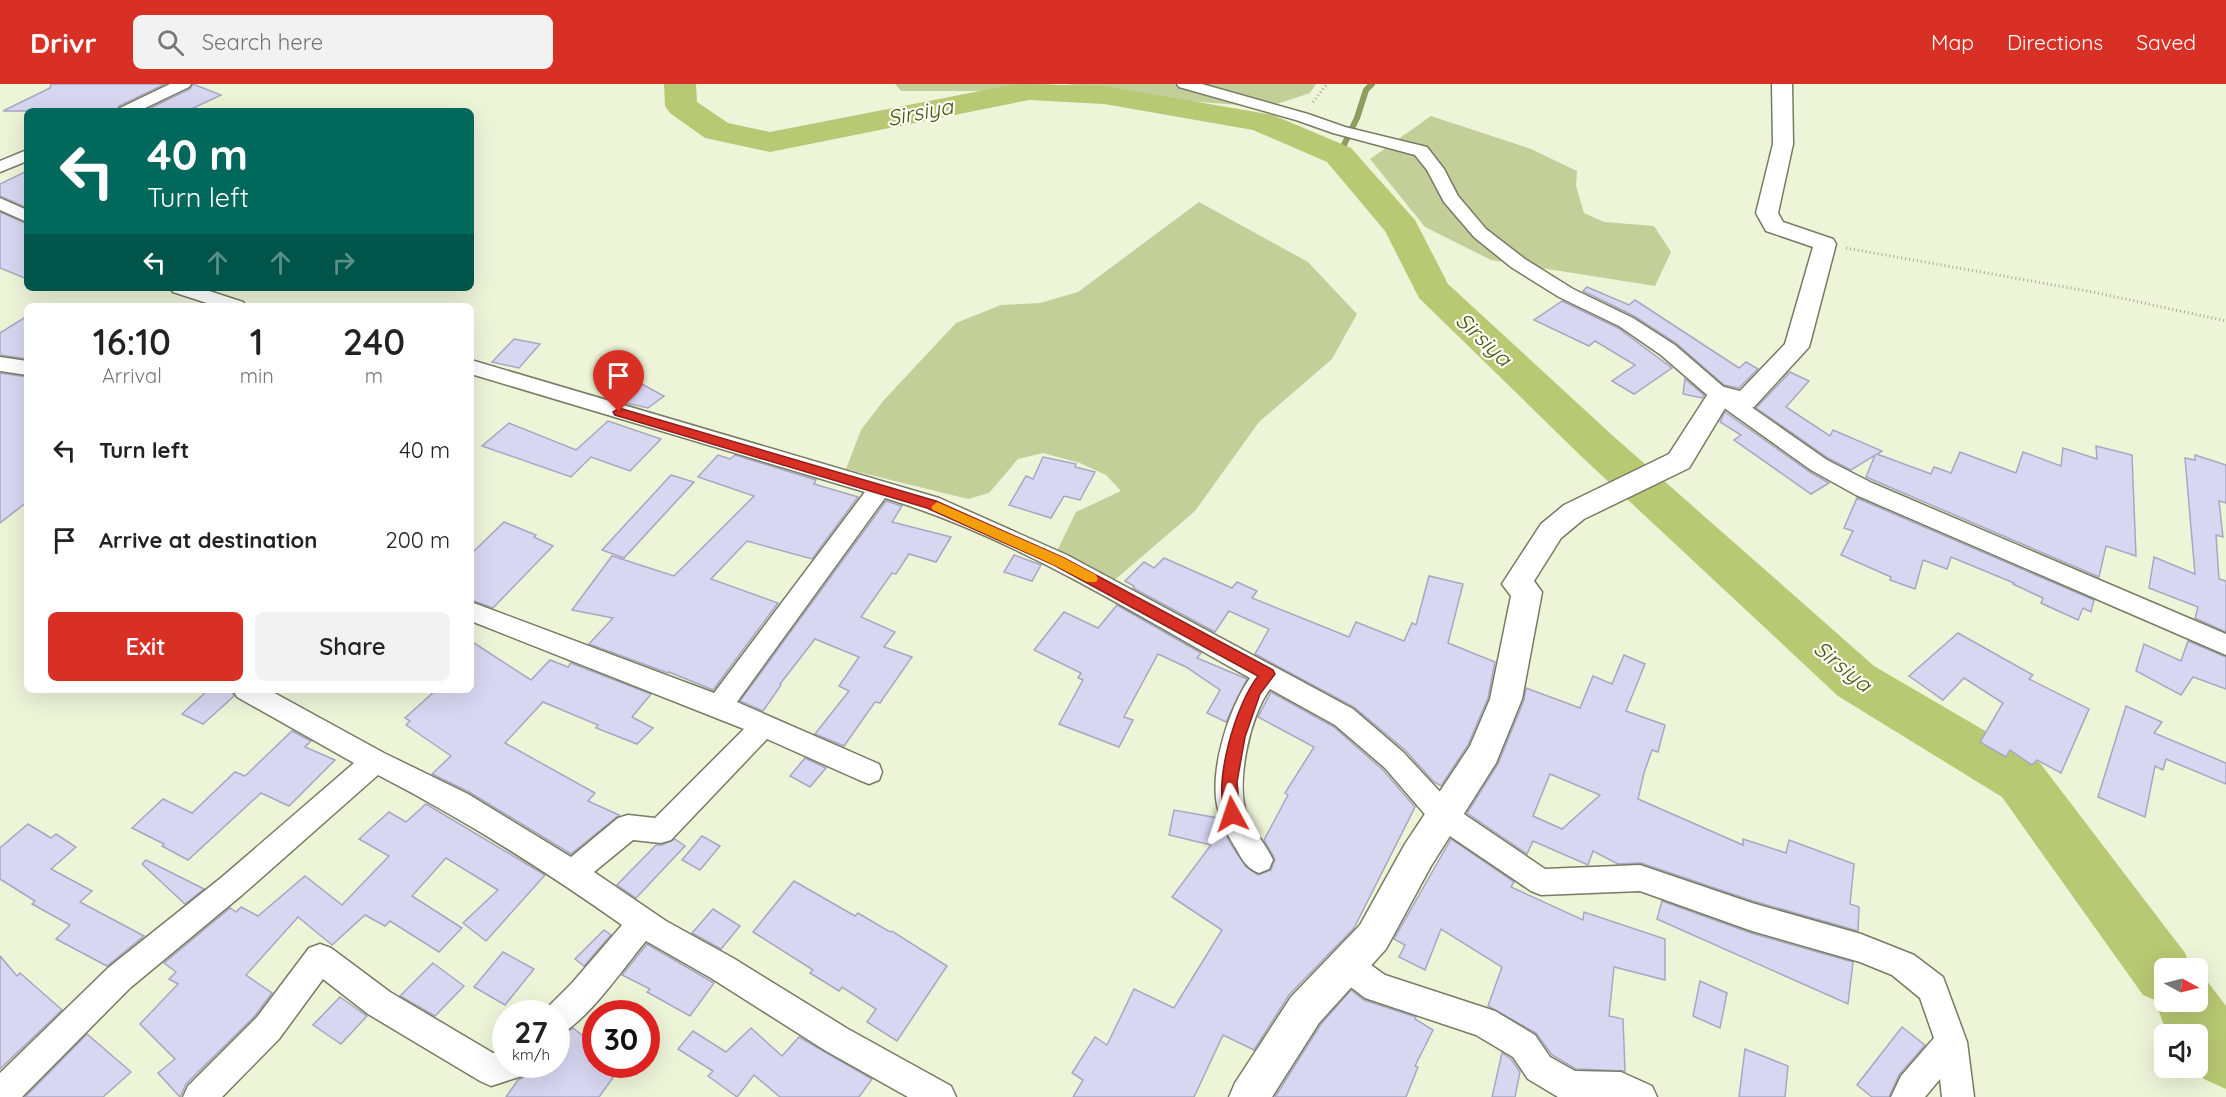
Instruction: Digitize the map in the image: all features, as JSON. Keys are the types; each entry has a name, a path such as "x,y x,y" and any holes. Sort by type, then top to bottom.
{"street":[{"path":"132,108 183,84"},
{"path":"1185,84 1302,117 1346,132 1421,151 1435,169 1450,198 1480,233 1518,263 1566,293 1626,322 1660,345 1720,395 1819,465 1864,489 2226,645"},
{"path":"1720,395 1745,401 1797,347 1825,244 1774,226 1767,213 1783,144 1782,84"},
{"path":"0,167 24,156"},
{"path":"0,203 24,215"},
{"path":"189,291 227,303"},
{"path":"0,364 24,368"},
{"path":"474,368 931,504 1059,561 1344,717 1394,760 1444,817 1541,882 1640,879 1752,917 1861,948 1903,965 1932,988 1951,1042 1958,1097"},
{"path":"1249,1097 1305,1010 1373,937 1418,855 1484,753 1506,699 1527,591 1518,584 1551,531 1574,512 1679,462 1720,395"},
{"path":"719,706 880,489"},
{"path":"474,612 719,706 869,772"},
{"path":"1259,860 1232,814 1229,782 1246,710 1254,691 1268,674"},
{"path":"251,693 375,761 458,802 572,873 643,922 722,968 837,1041 940,1097"},
{"path":"572,873 628,828 661,831 763,726"},
{"path":"0,1096 119,978 232,886 375,761"},
{"path":"570,1007 643,922"},
{"path":"199,1097 268,1028 320,957 379,1003 492,1070"},
{"path":"1346,965 1376,987 1484,1022 1524,1046 1539,1068 1572,1087 1621,1088 1641,1097"},
{"path":"1907,1097 1912,1087 1951,1042"}],"path":[{"path":"1825,244 2093,292 2226,321"}],"green space":[{"path":"895,84 1056,84 995,91 901,91"},
{"path":"1066,84 1316,84 1310,93 1268,107 1158,99"},
{"path":"1431,116 1531,149 1577,171 1576,186 1584,213 1604,222 1654,226 1671,252 1655,286 1491,260 1425,227 1370,159"},
{"path":"1199,202 1308,262 1357,314 1332,359 1259,422 1195,511 1111,583 1056,553 1076,512 1121,491 1106,475 1080,463 1043,453 1018,459 989,493 968,499 846,469 861,430 884,400 956,323 1001,305 1040,303 1078,292"}],"building":[{"path":"51,84 165,84 118,108 24,108 24,111 3,111 50,88"},
{"path":"193,84 221,95 193,108 150,108 190,89"},
{"path":"24,172 24,207 0,196 0,184"},
{"path":"0,212 24,223 24,278 0,268"},
{"path":"1587,287 1629,305 1635,300 1739,368 1746,362 1758,369 1739,388 1724,385 1676,343 1634,316 1583,291"},
{"path":"1562,301 1618,328 1672,368 1634,394 1612,381 1635,365 1595,341 1589,346 1534,320"},
{"path":"24,318 24,359 0,355 0,333"},
{"path":"514,339 540,344 519,368 492,362"},
{"path":"1790,372 1809,381 1786,407 1830,436 1833,430 1882,451 1877,454 1931,474 1934,467 1951,473 1960,452 2016,473 2023,452 2061,466 2063,448 2097,459 2096,446 2132,455 2136,556 2106,546 2099,577 1866,477 1875,455 1851,470 1828,458 1756,408"},
{"path":"0,373 24,377 24,504 0,523"},
{"path":"1685,379 1704,395 1702,398 1683,394"},
{"path":"628,381 640,383 664,396 648,408 613,400"},
{"path":"1725,412 1829,483 1811,494 1734,440 1741,435 1720,422"},
{"path":"608,421 661,439 630,471 591,457 571,477 482,446 509,423 576,450"},
{"path":"718,455 730,459 735,455 816,480 814,484 858,497 812,559 747,541 711,579 778,603 713,690 589,644 613,618 572,610 612,556 674,576 754,496 698,477"},
{"path":"2195,455 2226,465 2226,503 2219,501 2223,537 2216,535 2219,579 2226,581 2226,632 2195,618 2198,607 2149,588 2154,557 2195,574 2185,458 2195,460"},
{"path":"1043,457 1076,464 1075,467 1095,472 1080,500 1064,496 1051,518 1009,505 1026,476 1033,479"},
{"path":"671,475 694,482 624,558 602,550"},
{"path":"1857,498 2094,600 2091,612 2083,608 2078,620 2041,603 2043,598 2014,583 1951,557 1947,569 1923,560 1915,589 1890,580 1891,577 1841,555 1853,531 1844,528"},
{"path":"886,501 902,506 892,522 951,537 936,562 909,554 896,574 892,573 861,617 895,632 884,647 912,657 880,703 875,702 844,746 815,734 849,691 839,686 859,657 815,639 780,684 763,711 740,701"},
{"path":"504,522 536,535 534,537 553,546 493,608 474,601 474,551"},
{"path":"1014,555 1041,565 1032,581 1004,572"},
{"path":"1164,558 1232,588 1237,582 1257,591 1252,598 1349,637 1356,622 1404,641 1412,623 1416,625 1429,576 1463,584 1448,643 1495,662 1488,698 1468,745 1441,786 1434,782 1405,750 1354,707 1255,654 1269,629 1229,611 1215,632 1133,588 1134,586 1125,581 1144,562 1154,568"},
{"path":"1117,605 1201,653 1197,658 1247,679 1226,722 1207,713 1220,690 1186,667 1158,654 1124,717 1133,720 1119,747 1059,724 1083,680 1078,678 1081,673 1034,650 1064,612 1098,628"},
{"path":"1958,633 2033,675 2029,679 2089,709 2061,773 2037,760 2032,765 2010,750 2006,757 1980,742 2003,703 1964,678 1943,700 1909,676"},
{"path":"2188,641 2226,657 2226,689 2193,677 2181,695 2136,671 2144,644 2181,661"},
{"path":"474,643 531,680 550,660 568,667 571,663 651,694 632,717 653,728 637,744 596,728 598,725 543,702 505,743 595,793 588,801 619,815 571,854 469,792 432,774 451,756 406,725 410,721 405,718 433,693 474,693"},
{"path":"1624,655 1645,664 1626,711 1665,725 1658,752 1652,750 1638,799 1743,845 1743,839 1786,853 1789,840 1854,864 1850,904 1859,907 1858,931 1753,901 1641,863 1618,864 1593,851 1588,865 1533,841 1527,854 1467,813 1498,764 1524,700 1526,688 1580,708 1593,676 1612,684","holes":["1550,774 1600,795 1562,829 1533,816"]},
{"path":"1271,692 1334,727 1383,770 1415,807 1354,928 1289,995 1254,1050 1223,1035 1194,1097 1073,1097 1083,1080 1072,1073 1095,1037 1107,1045 1134,989 1174,1008 1222,930 1172,897 1211,845 1169,835 1174,810 1218,818 1230,843 1246,867 1258,875 1271,870 1275,859 1264,840 1288,795 1285,793 1314,747 1258,717"},
{"path":"205,693 232,693 234,696 203,724 182,714"},
{"path":"2126,706 2162,722 2154,733 2226,763 2226,784 2166,759 2163,770 2155,766 2145,817 2098,797"},
{"path":"292,731 311,741 305,747 335,760 289,806 261,793 188,860 162,846 164,844 132,828 163,799 192,813 235,772 245,776"},
{"path":"805,758 826,768 810,787 790,776"},
{"path":"426,804 545,875 486,941 463,923 498,890 446,858 412,896 462,928 439,952 390,921 385,926 365,915 332,945 298,917 246,975 272,993 255,1016 186,1084 180,1097 158,1073 175,1059 140,1024 178,984 169,979 176,972 164,963 230,908 236,912 241,907 258,916 305,876 342,905 389,856 359,839 389,812 406,822"},
{"path":"28,824 51,838 56,834 76,847 51,869 92,891 80,902 144,936 107,966 56,939 70,925 32,904 35,901 0,879 0,848"},
{"path":"702,836 720,846 700,870 682,860"},
{"path":"675,839 685,846 636,898 617,885 656,845 662,845"},
{"path":"1451,839 1514,882 1511,887 1583,920 1584,912 1665,939 1665,980 1614,967 1609,1016 1623,1019 1625,1071 1576,1069 1552,1055 1536,1033 1488,1006 1502,967 1441,929 1425,970 1399,957 1405,945 1394,939"},
{"path":"146,860 204,889 185,904 142,864"},
{"path":"794,881 855,916 858,913 890,932 892,931 947,966 897,1041 867,1022 876,1009 842,987 839,991 810,973 813,970 753,932"},
{"path":"1662,901 1751,933 1853,962 1848,1004 1657,919"},
{"path":"713,909 740,926 721,949 692,933"},
{"path":"604,930 611,935 584,966 575,959"},
{"path":"647,944 714,983 690,1016 647,992 650,989 622,975"},
{"path":"503,952 534,969 509,1000 496,1000 474,987"},
{"path":"0,956 17,976 20,973 62,1010 0,1069"},
{"path":"433,963 464,986 435,1016 400,996"},
{"path":"1700,981 1727,993 1720,1028 1693,1016"},
{"path":"1351,990 1364,1000 1416,1017 1415,1019 1433,1030 1415,1066 1418,1067 1406,1097 1275,1097 1321,1024"},
{"path":"340,997 367,1016 341,1044 313,1025"},
{"path":"1902,1027 1925,1045 1899,1075 1889,1097 1872,1097 1857,1085"},
{"path":"573,1028 582,1035 582,1078 613,1078 599,1097 506,1097 522,1078 570,1078 570,1030"},
{"path":"751,1028 782,1056 799,1037 872,1079 859,1097 780,1097 754,1075 737,1097 708,1076 713,1071 678,1049 693,1031 726,1052"},
{"path":"87,1034 131,1072 103,1097 25,1097"},
{"path":"1745,1049 1788,1066 1785,1097 1739,1097"},
{"path":"1502,1053 1511,1059 1520,1072 1515,1097 1492,1097"}],"waterway":[{"name":"Sirsiya","path":"680,84 681,106 717,131 770,142 1029,91 1104,95 1261,122 1339,155 1402,228 1432,290 1597,446 1856,681 2021,780 2154,960"},
{"path":"1339,155 1357,118 1366,90 1372,84"},
{"name":"Sirsiya","path":"2192,1012 2226,1057"}],"slow traffic":[{"path":"937,507 1059,561 1092,579"}],"route":[{"path":"619,412 931,504 1059,561 1268,674 1254,691 1238,737 1229,782 1232,814"}]}
